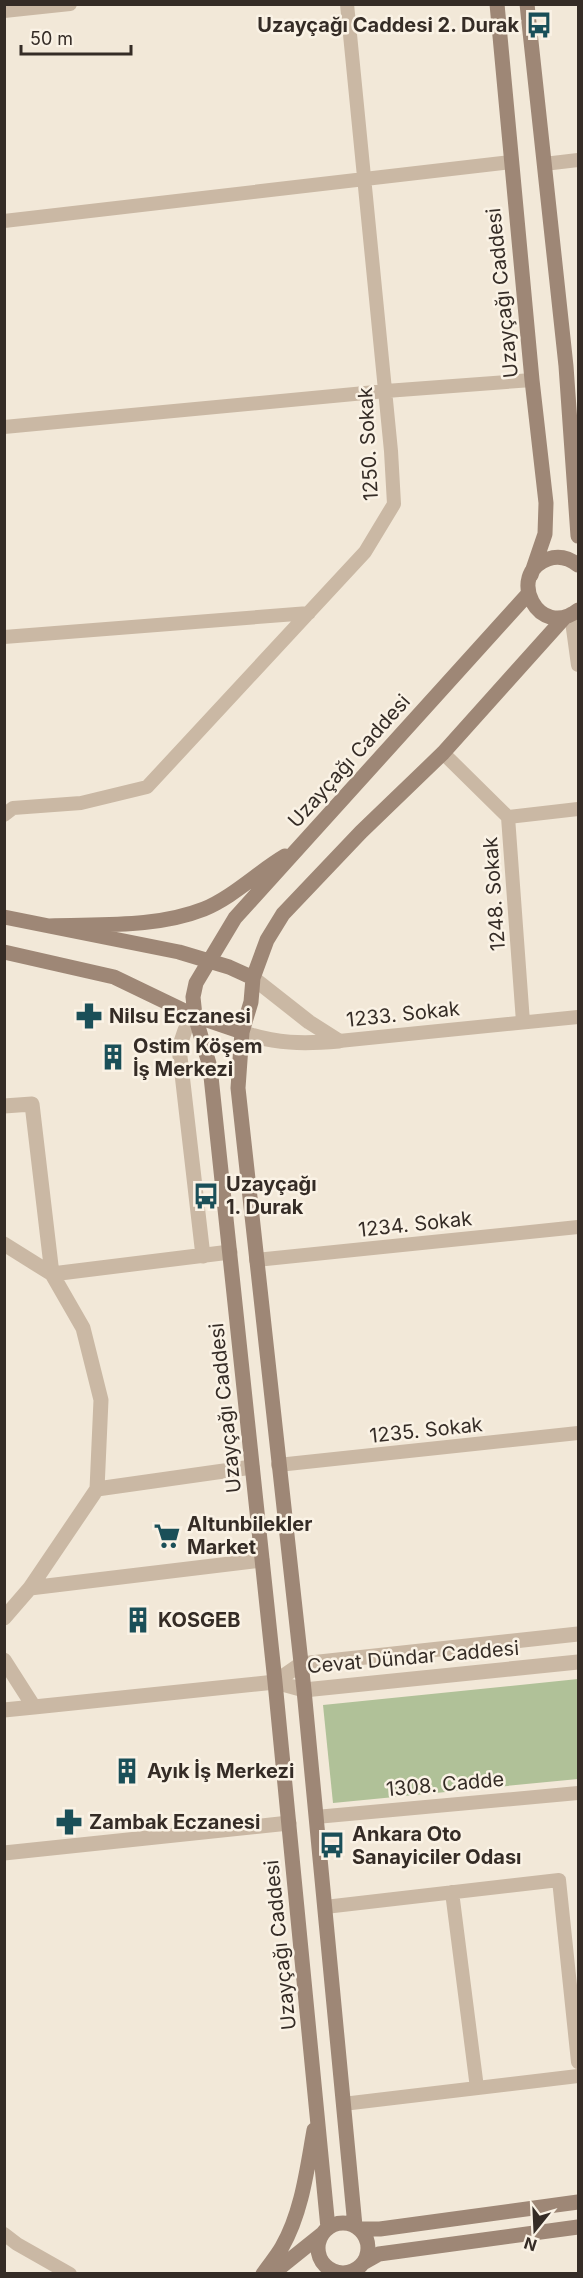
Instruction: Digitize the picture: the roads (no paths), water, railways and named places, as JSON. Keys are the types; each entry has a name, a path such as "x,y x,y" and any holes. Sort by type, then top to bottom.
{"main road":[{"name":"Uzayçağı Caddesi","path":"325,2231 318,2112 230,1252 210,1067 195,1016 194,997 196,983 236,918 528,594 531,574 544,534 546,503 532,381 497,4"},
{"path":"526,4 544,164 572,365 579,536"},
{"path":"531,574 536,566 554,557 564,558 579,566"},
{"path":"528,594 539,611 548,616 574,613"},
{"path":"362,2268 368,2249 367,2242 357,2228 343,2103 304,1690 238,1088 242,1032 251,1002 253,978 267,940 283,914 361,832 443,753 574,613"},
{"path":"49,926 144,922 204,909 300,846"},
{"path":"4,917 169,950 229,967 253,978"},
{"path":"4,952 114,977 195,1016 242,1032"},
{"path":"263,2274 283,2246 293,2221 302,2193 318,2112"},
{"path":"272,2274 336,2224 346,2223 357,2228 380,2229 579,2202"},
{"path":"325,2231 318,2251 320,2260 333,2273 362,2268 379,2254 579,2227"}],"street":[{"name":"1250. Sokak","path":"4,815 13,808 81,803 147,787 365,552 394,504 386,392 347,4"},
{"path":"4,11 60,5"},
{"path":"544,164 579,160"},
{"path":"4,221 511,162"},
{"path":"4,427 532,381"},
{"path":"4,638 309,613"},
{"path":"574,613 579,665"},
{"name":"1248. Sokak","path":"443,753 508,817 523,1023"},
{"path":"508,817 579,809"},
{"name":"1233. Sokak","path":"253,978 309,1022 339,1041 579,1017"},
{"path":"195,1016 185,1030 178,1048 203,1256"},
{"path":"242,1032 269,1041 304,1044 339,1041"},
{"path":"4,1106 32,1104 52,1274 83,1328 101,1400 97,1489 30,1588 4,1618"},
{"name":"1234. Sokak","path":"256,1260 579,1227"},
{"path":"4,1244 52,1274 230,1252"},
{"name":"1235. Sokak","path":"278,1465 579,1433"},
{"path":"97,1489 252,1467"},
{"path":"30,1588 262,1560"},
{"name":"Cevat Dündar Caddesi","path":"275,1682 301,1664 579,1634"},
{"path":"4,1660 34,1707"},
{"name":"Cevat Dündar Caddesi","path":"275,1682 304,1690 579,1662"},
{"path":"4,1710 275,1682"},
{"name":"1308. Cadde","path":"316,1817 579,1793"},
{"path":"4,1853 289,1823"},
{"path":"325,1907 559,1880 579,2062"},
{"path":"452,1893 477,2088"},
{"path":"343,2103 579,2076"},
{"path":"4,2234 17,2244 70,2274"}],"place":[{"name":"Uzayçağı Caddesi 2. Durak","path":"539,25"},
{"name":"Nilsu Eczanesi","path":"89,1016"},
{"name":"Ostim Köşem İş Merkezi","path":"113,1057"},
{"name":"Uzayçağı 1. Durak","path":"206,1196"},
{"name":"Altunbilekler Market","path":"167,1536"},
{"name":"KOSGEB","path":"138,1620"},
{"name":"Ayık İş Merkezi","path":"127,1771"},
{"name":"Zambak Eczanesi","path":"69,1822"},
{"name":"Ankara Oto Sanayiciler Odası","path":"332,1845"}]}
